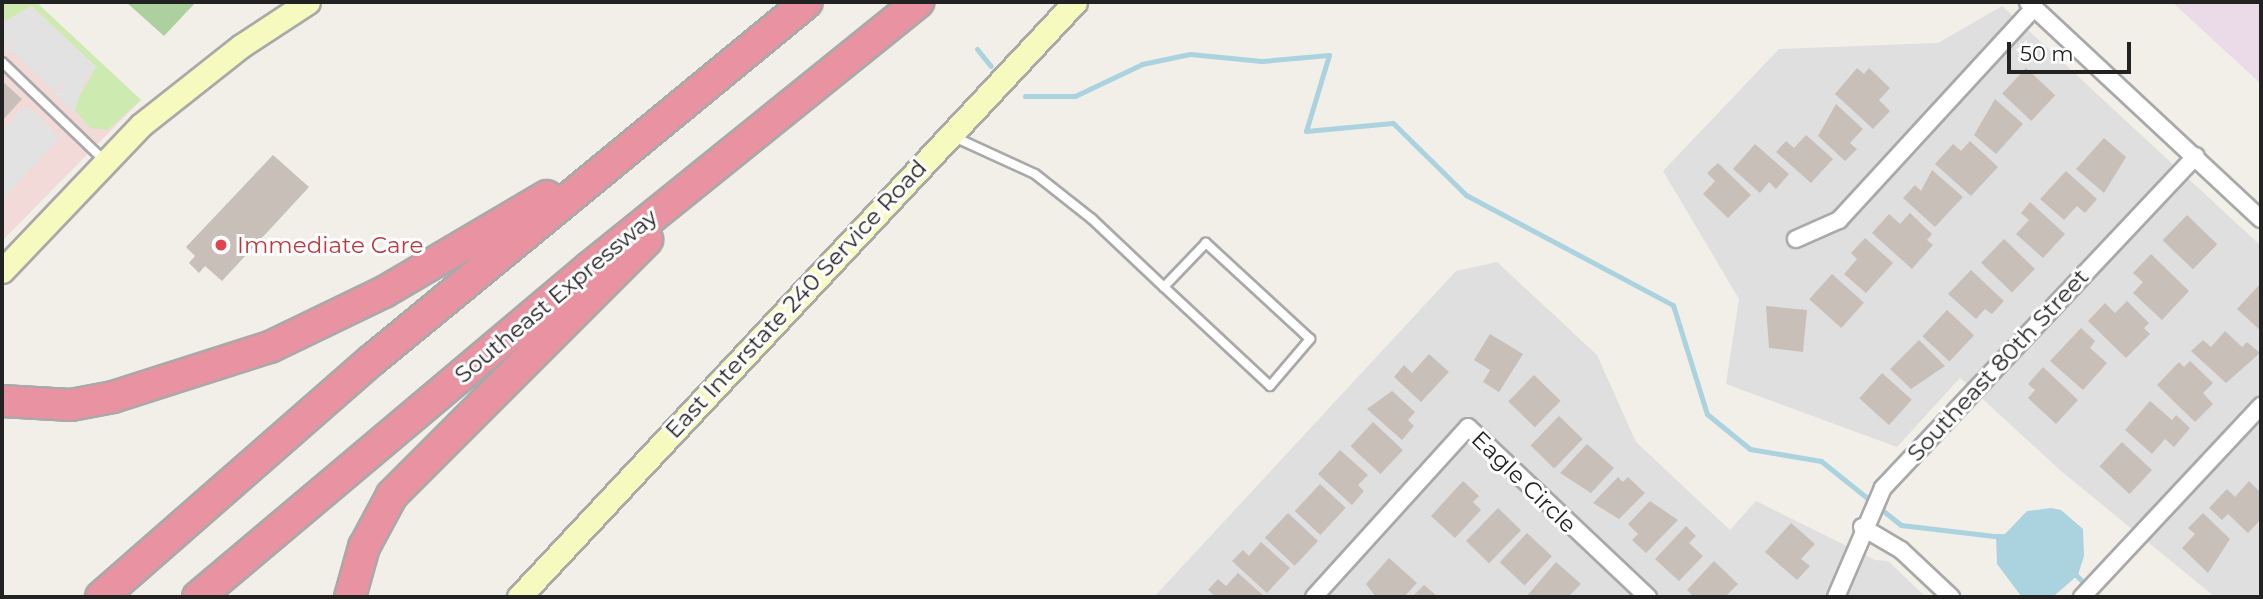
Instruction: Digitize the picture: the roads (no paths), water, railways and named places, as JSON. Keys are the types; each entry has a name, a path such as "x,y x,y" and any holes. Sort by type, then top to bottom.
{"highway":[{"path":"101,597 611,160 807,2"},
{"name":"Southeast Expressway","path":"198,597 724,158 919,2"},
{"path":"350,597 375,521 412,471 607,282 724,158"},
{"path":"2,401 71,405 113,397 270,347 384,292 611,160"}],"street":[{"path":"2,271 104,160 190,85 308,2"},
{"name":"East Interstate 240 Service Road","path":"519,597 1075,2"},
{"path":"1796,239 1839,220 2031,5 2261,219"},
{"name":"Southeast 80th Street","path":"1836,597 1865,521 1915,453 2196,156"},
{"path":"2083,596 2261,406"},
{"name":"Eagle Circle","path":"1323,594 1468,427 1648,597"},
{"path":"1865,521 1901,550 1951,597"}],"lane":[{"path":"2,62 104,160"},
{"path":"949,135 1035,174 1164,287 1270,386 1310,339 1206,243 1164,287"}],"water":[{"path":"2051,508 2061,510 2083,529 2084,556 2078,575 2055,595 2021,596 1997,564 1996,534 2005,534 2027,511"}],"waterway":[{"path":"977,49 991,66"},
{"path":"1025,96 1075,96 1142,64 1190,54 1262,61 1329,55 1306,131 1393,123 1466,195 1673,305 1707,414 1750,449 1821,461 1901,525 2002,537"},
{"path":"2073,572 2098,597"}],"place":[{"name":"Immediate Care","path":"221,245"}]}
